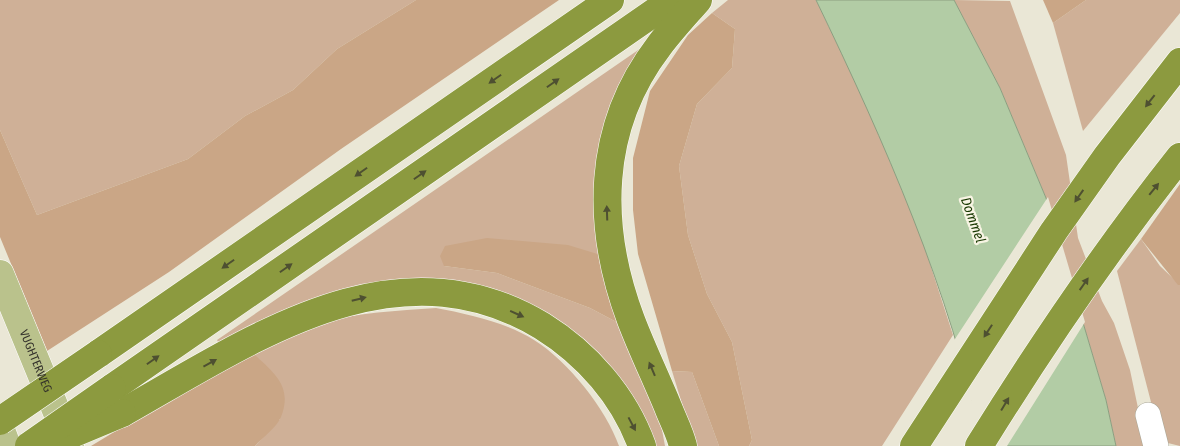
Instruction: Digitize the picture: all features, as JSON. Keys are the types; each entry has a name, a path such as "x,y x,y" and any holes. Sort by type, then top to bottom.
{"highway":[{"path":"0,421 610,0"},
{"path":"42,446 117,400 672,0"},
{"path":"683,446 631,319 615,269 607,224 606,187 610,152 627,102 641,74 658,47 698,0"},
{"path":"918,439 1049,239 1107,156 1180,62"},
{"path":"980,446 1077,294 1128,222 1180,157"},
{"path":"28,446 117,400 267,331 313,313 360,298 400,291 436,292 499,306 532,320 561,338 612,389 635,427 642,446"}],"main road":[{"name":"VUGHTERWEG","path":"0,274 71,446"},
{"path":"0,428 7,446"}],"street":[{"path":"1148,415 1156,446"}],"shaded area":[{"path":"0,0 416,0 337,49 293,90 245,116 188,159 37,215 0,130"},
{"path":"416,0 559,0 341,149 169,272 47,351 0,237 0,130 37,215 188,159 245,116 293,90 337,49"},
{"path":"728,0 816,0 866,104 921,236 953,335 882,446 749,446 752,440 732,342 707,294 688,235 679,166 697,104 732,68 735,29 712,13"},
{"path":"954,0 1010,1 1066,155 1078,238 1102,301 1114,323 1130,370 1146,446 1116,446 1106,400 1046,198 1000,88"},
{"path":"1043,0 1086,0 1053,23"},
{"path":"1086,0 1180,0 1180,13 1083,131 1053,23"},
{"path":"712,13 735,29 732,68 697,104 679,166 688,235 707,294 732,342 752,440 749,446 719,446 692,372 672,371 638,254 633,210 633,158 650,91 688,35"},
{"path":"644,46 604,256 444,266 497,273 590,308 624,326 662,430 665,446 654,446 587,347 397,281 357,287 312,300 220,345 217,340"},
{"path":"1180,184 1180,285 1178,285 1141,239"},
{"path":"487,238 568,245 604,256 624,326 590,308 497,273 444,266 440,256 445,246"},
{"path":"1141,239 1160,266 1180,285 1180,446 1168,443 1158,429 1117,271"},
{"path":"436,308 473,316 511,328 547,349 560,360 584,387 605,417 619,446 255,446 280,419 250,350 303,329 335,319 378,312"},
{"path":"250,350 278,379 285,396 279,421 255,446 91,446"},
{"path":"672,371 692,372 719,446 695,446"}],"water":[{"name":"Dommel","path":"816,0 954,0 1000,88 1046,198 1106,400 1116,446 983,446 953,331 934,274 867,108"}],"pier":[{"path":"1048,197 1085,322 1007,446 981,446 971,400 953,342"}]}
